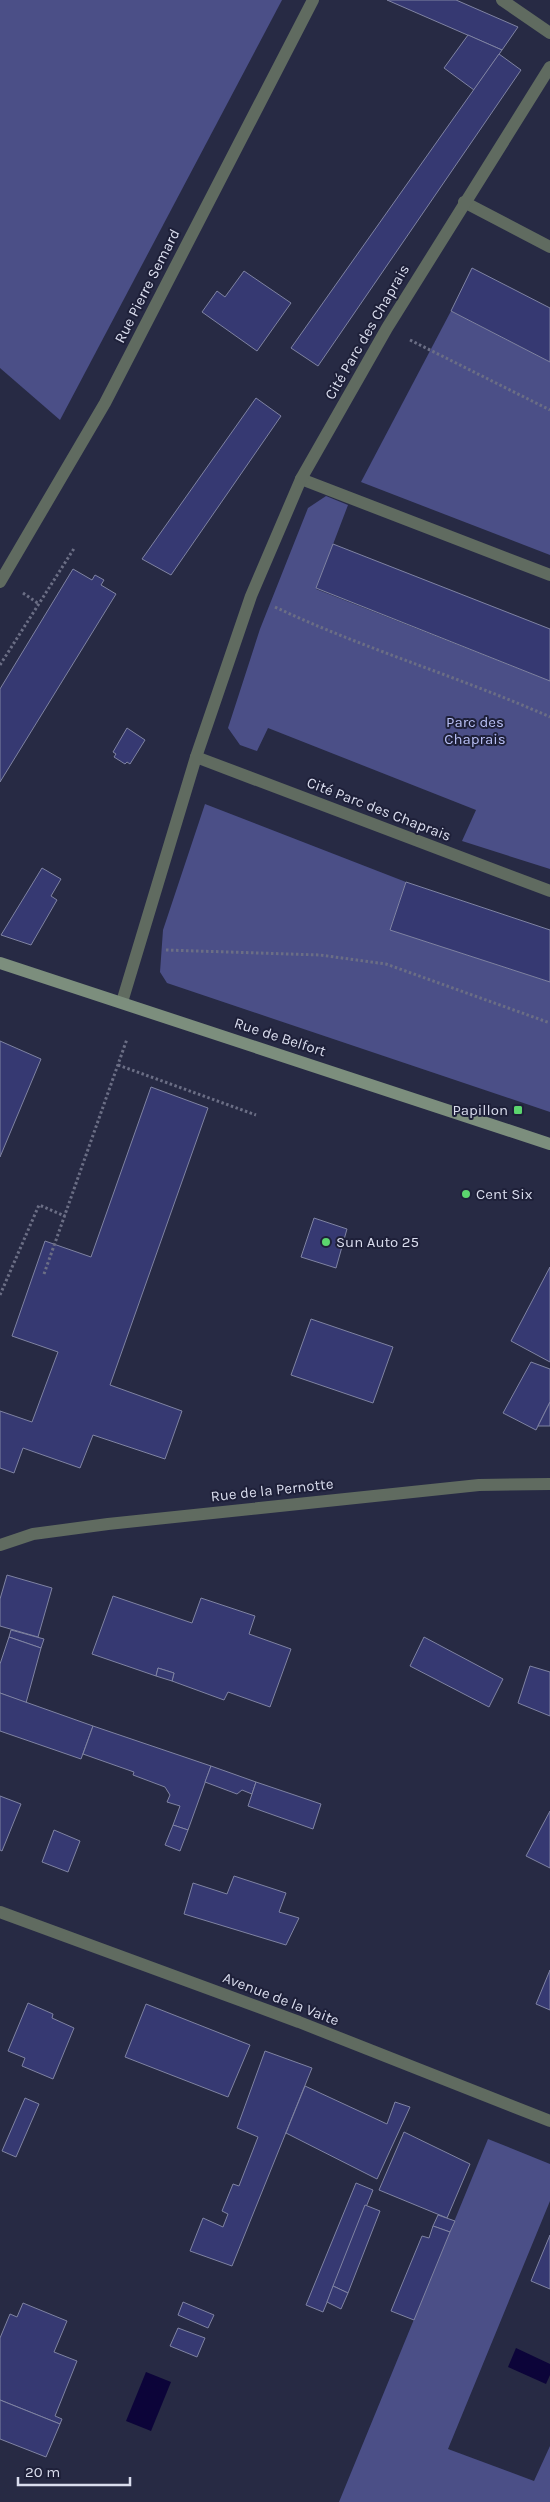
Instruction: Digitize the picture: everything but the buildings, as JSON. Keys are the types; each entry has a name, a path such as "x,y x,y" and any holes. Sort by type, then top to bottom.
{"main road":[{"name":"Rue de Belfort","path":"0,963 550,1144"}],"street":[{"name":"Rue Pierre Semard","path":"0,582 105,403 313,0"},
{"path":"502,0 550,32"},
{"name":"Cité Parc des Chaprais","path":"122,1002 196,757 251,596 301,479 387,328 550,67"},
{"path":"464,202 550,247"},
{"path":"301,479 550,575"},
{"name":"Cité Parc des Chaprais","path":"196,757 550,891"},
{"name":"Rue de la Pernotte","path":"0,1545 33,1534 90,1526 479,1485 550,1484"},
{"name":"Avenue de la Vaite","path":"0,1912 299,2022 550,2121"}],"path":[{"path":"387,328 550,410"},
{"path":"0,665 75,547"},
{"path":"251,596 318,627 513,700 550,717"},
{"path":"140,947 186,952 320,954 386,964 550,1023"},
{"path":"44,1274 127,1039"},
{"path":"118,1065 256,1115"},
{"path":"0,1295 39,1205 65,1216"}],"green space":[{"path":"0,0 282,0 60,420 0,368"},
{"path":"451,311 550,362 550,555 361,482"},
{"name":"Parc des Chaprais","path":"326,496 348,505 316,589 550,681 550,869 462,841 476,810 268,728 257,751 240,745 228,728 260,629 308,508"},
{"path":"205,804 406,882 391,930 550,982 550,1112 167,983 160,972 163,930"},
{"path":"488,2139 550,2164 550,2201 448,2449 534,2481 550,2446 550,2502 339,2502"}],"shaded area":[{"path":"516,2348 550,2364 550,2375 546,2384 508,2367"},
{"path":"146,2372 171,2382 151,2431 126,2421"}],"place":[{"name":"Papillon","path":"518,1110"},
{"name":"Cent Six","path":"466,1194"},
{"name":"Sun Auto 25","path":"326,1242"}]}
